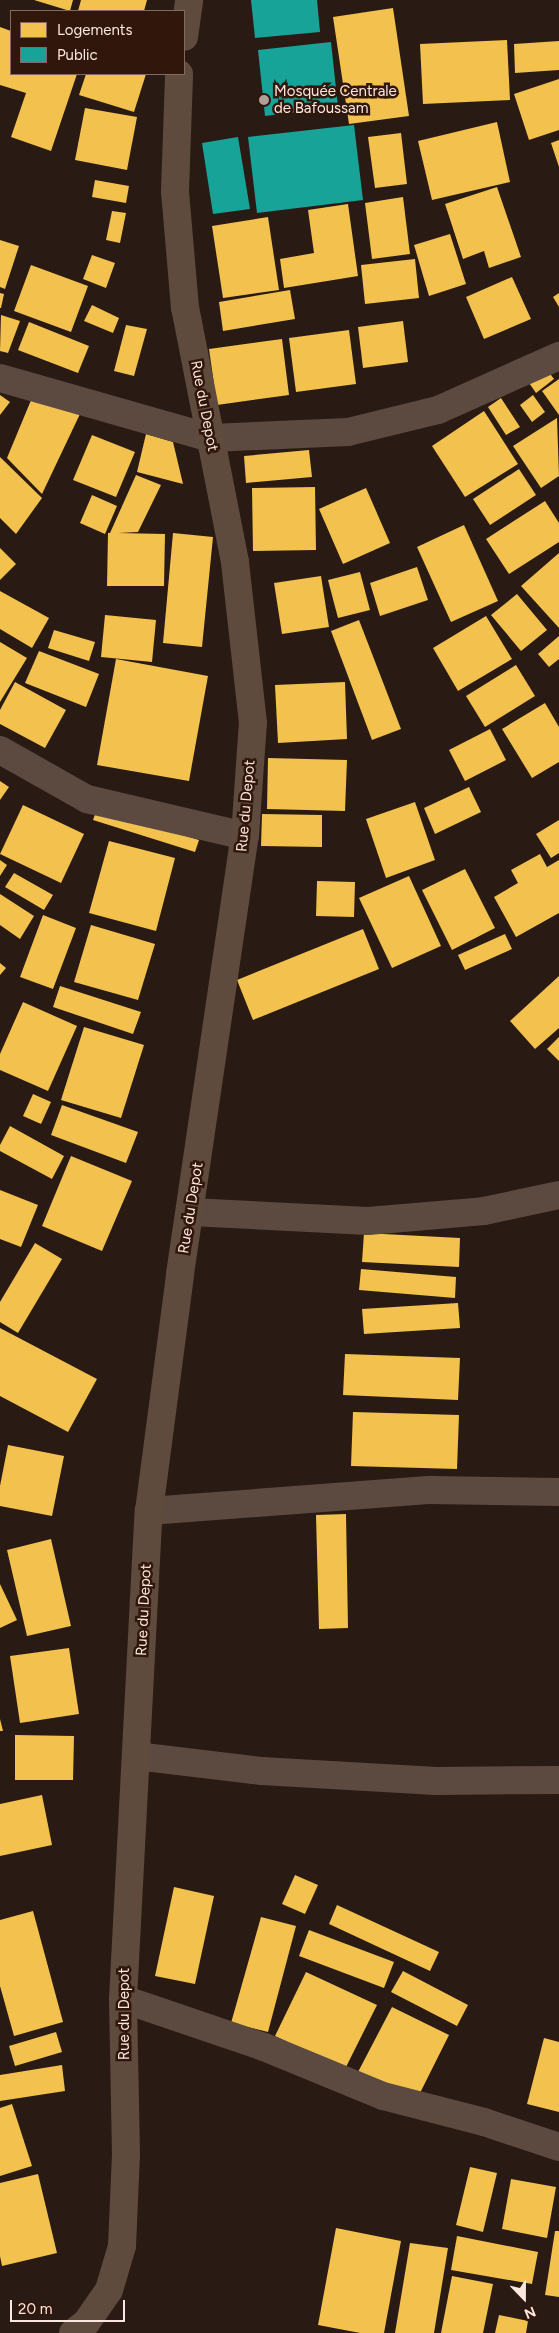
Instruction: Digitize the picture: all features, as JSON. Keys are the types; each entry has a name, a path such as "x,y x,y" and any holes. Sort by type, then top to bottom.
{"street":[{"path":"185,30 189,0"},
{"name":"Rue du Depot","path":"73,2333 86,2323 109,2290 122,2246 126,2155 123,1999 149,1511 180,1274 191,1212 245,836 253,724 235,562 184,298 175,191 179,75"},
{"path":"0,378 211,438 348,432 438,410 559,356"},
{"path":"0,750 87,799 245,836"},
{"path":"191,1212 368,1221 484,1211 559,1195"},
{"path":"149,1511 431,1490 559,1492"},
{"path":"136,1756 262,1771 436,1782 559,1780"},
{"path":"123,1999 264,2047 383,2096 484,2122 559,2147"}],"building: Logements":[{"path":"34,0 73,0 70,10"},
{"path":"81,0 147,0 144,10 78,10"},
{"path":"393,8 409,116 349,124 333,17"},
{"path":"0,27 10,31 10,75 77,75 51,151 11,137 26,93 0,85"},
{"path":"507,40 510,100 423,104 420,44"},
{"path":"559,41 559,70 515,73 514,44"},
{"path":"86,75 146,75 134,112 79,95"},
{"path":"559,79 559,130 529,140 514,94"},
{"path":"85,108 137,117 127,170 75,160"},
{"path":"497,122 510,182 432,200 418,141"},
{"path":"401,133 407,184 375,188 368,137"},
{"path":"559,140 559,167 551,143"},
{"path":"95,180 129,186 126,203 92,197"},
{"path":"497,187 521,257 489,268 484,251 463,259 445,204"},
{"path":"403,197 410,254 372,259 365,203"},
{"path":"348,204 358,276 284,288 280,259 314,253 308,210"},
{"path":"112,211 126,213 120,243 106,240"},
{"path":"268,217 279,290 223,298 212,226"},
{"path":"450,234 466,284 429,296 414,245"},
{"path":"0,240 19,246 5,289 0,287"},
{"path":"92,255 115,263 106,288 83,279"},
{"path":"415,259 419,298 365,304 361,265"},
{"path":"31,265 88,286 71,332 14,311"},
{"path":"512,277 531,319 484,339 466,297"},
{"path":"290,290 295,319 223,331 219,302"},
{"path":"0,293 4,294 1,308 0,308"},
{"path":"559,293 559,307 553,297"},
{"path":"92,305 119,318 113,333 84,321"},
{"path":"1,315 20,321 8,353 0,351"},
{"path":"403,321 408,362 363,368 358,327"},
{"path":"29,322 89,346 78,373 18,350"},
{"path":"126,325 147,329 134,376 114,371"},
{"path":"349,330 356,384 296,392 289,338"},
{"path":"282,339 289,395 217,405 209,349"},
{"path":"545,367 554,379 536,393 527,380"},
{"path":"559,379 559,415 542,391"},
{"path":"34,393 80,414 42,494 7,458"},
{"path":"0,395 10,402 0,415"},
{"path":"533,395 545,412 532,422 520,405"},
{"path":"501,398 520,427 506,435 488,407"},
{"path":"484,411 518,464 465,497 432,446"},
{"path":"557,418 559,476 541,488 513,446"},
{"path":"146,434 173,442 183,484 137,472"},
{"path":"92,435 135,452 116,497 73,480"},
{"path":"309,450 312,477 246,483 244,456"},
{"path":"0,457 42,498 16,534 0,518"},
{"path":"519,469 536,495 490,525 473,499"},
{"path":"136,475 161,485 138,532 118,533 165,534 164,586 107,586 108,533 110,533"},
{"path":"315,487 316,550 253,551 252,488"},
{"path":"366,488 390,543 343,564 319,509"},
{"path":"92,495 117,506 105,534 80,523"},
{"path":"545,501 559,523 559,542 509,574 486,539"},
{"path":"464,525 498,601 451,622 417,547"},
{"path":"173,533 213,537 202,647 163,643"},
{"path":"0,548 16,564 0,580"},
{"path":"559,553 559,628 521,586"},
{"path":"417,567 428,600 380,616 370,583"},
{"path":"360,572 370,610 338,618 328,580"},
{"path":"321,576 329,627 282,634 274,583"},
{"path":"0,591 49,618 32,648 0,629"},
{"path":"517,594 547,630 521,651 491,615"},
{"path":"105,615 156,620 152,662 101,657"},
{"path":"486,616 512,659 458,691 433,648"},
{"path":"359,620 401,729 372,740 331,631"},
{"path":"54,630 95,642 89,661 48,648"},
{"path":"559,636 559,659 549,667 538,654"},
{"path":"0,642 27,658 0,702"},
{"path":"39,651 99,674 86,707 25,683"},
{"path":"116,659 208,676 189,781 97,765"},
{"path":"516,665 535,696 485,727 466,696"},
{"path":"15,682 66,710 45,748 0,724 0,710"},
{"path":"345,682 347,739 278,743 275,685"},
{"path":"545,703 559,727 559,762 532,778 502,729"},
{"path":"490,729 506,760 465,781 449,750"},
{"path":"268,758 347,760 345,811 267,809"},
{"path":"0,781 9,787 0,800"},
{"path":"469,787 481,812 435,834 424,808"},
{"path":"415,802 435,860 386,878 366,819"},
{"path":"23,805 84,834 61,883 0,854"},
{"path":"97,809 199,840 195,852 93,820"},
{"path":"262,814 322,815 322,847 261,846"},
{"path":"559,820 559,853 551,858 536,834"},
{"path":"109,841 175,858 156,931 89,913"},
{"path":"540,854 547,867 559,860 559,913 516,937 494,897 518,883 511,870"},
{"path":"0,860 7,865 0,876"},
{"path":"465,869 495,928 452,950 422,890"},
{"path":"14,873 53,895 44,910 5,887"},
{"path":"409,876 441,946 392,968 359,898"},
{"path":"317,881 355,882 354,917 316,916"},
{"path":"0,894 34,916 20,939 0,925"},
{"path":"43,915 76,928 53,989 20,977"},
{"path":"91,925 155,944 138,1000 74,982"},
{"path":"363,929 379,969 253,1020 237,980"},
{"path":"505,934 512,949 465,970 458,955"},
{"path":"0,963 6,968 0,975"},
{"path":"559,976 559,1028 535,1049 510,1021"},
{"path":"60,986 141,1012 133,1034 53,1007"},
{"path":"23,1002 77,1026 48,1091 0,1070 0,1054"},
{"path":"84,1027 144,1045 121,1118 61,1100"},
{"path":"559,1037 559,1061 547,1049"},
{"path":"33,1094 51,1102 41,1124 23,1116"},
{"path":"62,1105 138,1132 126,1163 51,1135"},
{"path":"10,1126 64,1156 52,1179 0,1151 0,1145"},
{"path":"71,1156 132,1181 102,1251 42,1226"},
{"path":"0,1190 38,1205 21,1247 0,1239"},
{"path":"364,1233 460,1238 459,1267 362,1262"},
{"path":"35,1243 62,1259 18,1333 0,1322 0,1302"},
{"path":"361,1269 456,1277 455,1298 359,1290"},
{"path":"458,1303 460,1328 364,1334 362,1309"},
{"path":"0,1328 97,1379 68,1432 0,1396"},
{"path":"345,1354 460,1358 458,1400 343,1395"},
{"path":"353,1412 459,1415 457,1469 351,1466"},
{"path":"8,1445 64,1456 52,1516 0,1506 0,1486"},
{"path":"346,1514 348,1628 319,1629 316,1515"},
{"path":"51,1539 71,1626 27,1636 7,1550"},
{"path":"0,1584 17,1620 0,1628"},
{"path":"69,1648 79,1714 20,1723 10,1656"},
{"path":"0,1719 3,1731 0,1731"},
{"path":"15,1735 74,1736 73,1780 15,1780"},
{"path":"42,1795 52,1845 0,1856 0,1804"},
{"path":"295,1875 318,1885 305,1914 282,1904"},
{"path":"174,1887 214,1896 195,1984 155,1976"},
{"path":"337,1905 439,1952 430,1971 329,1924"},
{"path":"33,1911 63,2022 14,2036 0,1986 0,1920"},
{"path":"261,1917 296,1926 268,2032 231,2023"},
{"path":"309,1930 394,1962 384,1988 299,1956"},
{"path":"403,1971 468,2005 457,2026 391,1992"},
{"path":"306,1972 377,2005 345,2069 275,2036"},
{"path":"392,2007 449,2035 416,2101 358,2072"},
{"path":"56,2032 62,2052 15,2066 9,2046"},
{"path":"544,2038 559,2042 559,2112 527,2104"},
{"path":"62,2065 65,2091 0,2101 0,2075"},
{"path":"12,2104 32,2166 0,2176 0,2108"},
{"path":"470,2167 497,2173 483,2232 456,2225"},
{"path":"38,2174 57,2253 2,2266 0,2256 0,2183"},
{"path":"511,2179 556,2187 547,2238 502,2229"},
{"path":"336,2228 401,2241 384,2333 360,2333 318,2325"},
{"path":"555,2231 559,2231 559,2297 545,2295"},
{"path":"457,2236 538,2252 532,2284 451,2270"},
{"path":"410,2243 448,2248 434,2333 395,2333"},
{"path":"452,2276 493,2284 483,2333 441,2333"},
{"path":"499,2315 528,2321 526,2333 495,2333"}],"building: Public":[{"path":"251,0 317,0 320,32 255,38"},
{"path":"331,42 338,107 265,116 258,50"},
{"path":"354,125 363,200 257,213 248,137"},
{"path":"238,137 250,209 213,214 202,143"}],"place":[{"name":"Mosquée Centrale de Bafoussam","path":"264,100"}]}
